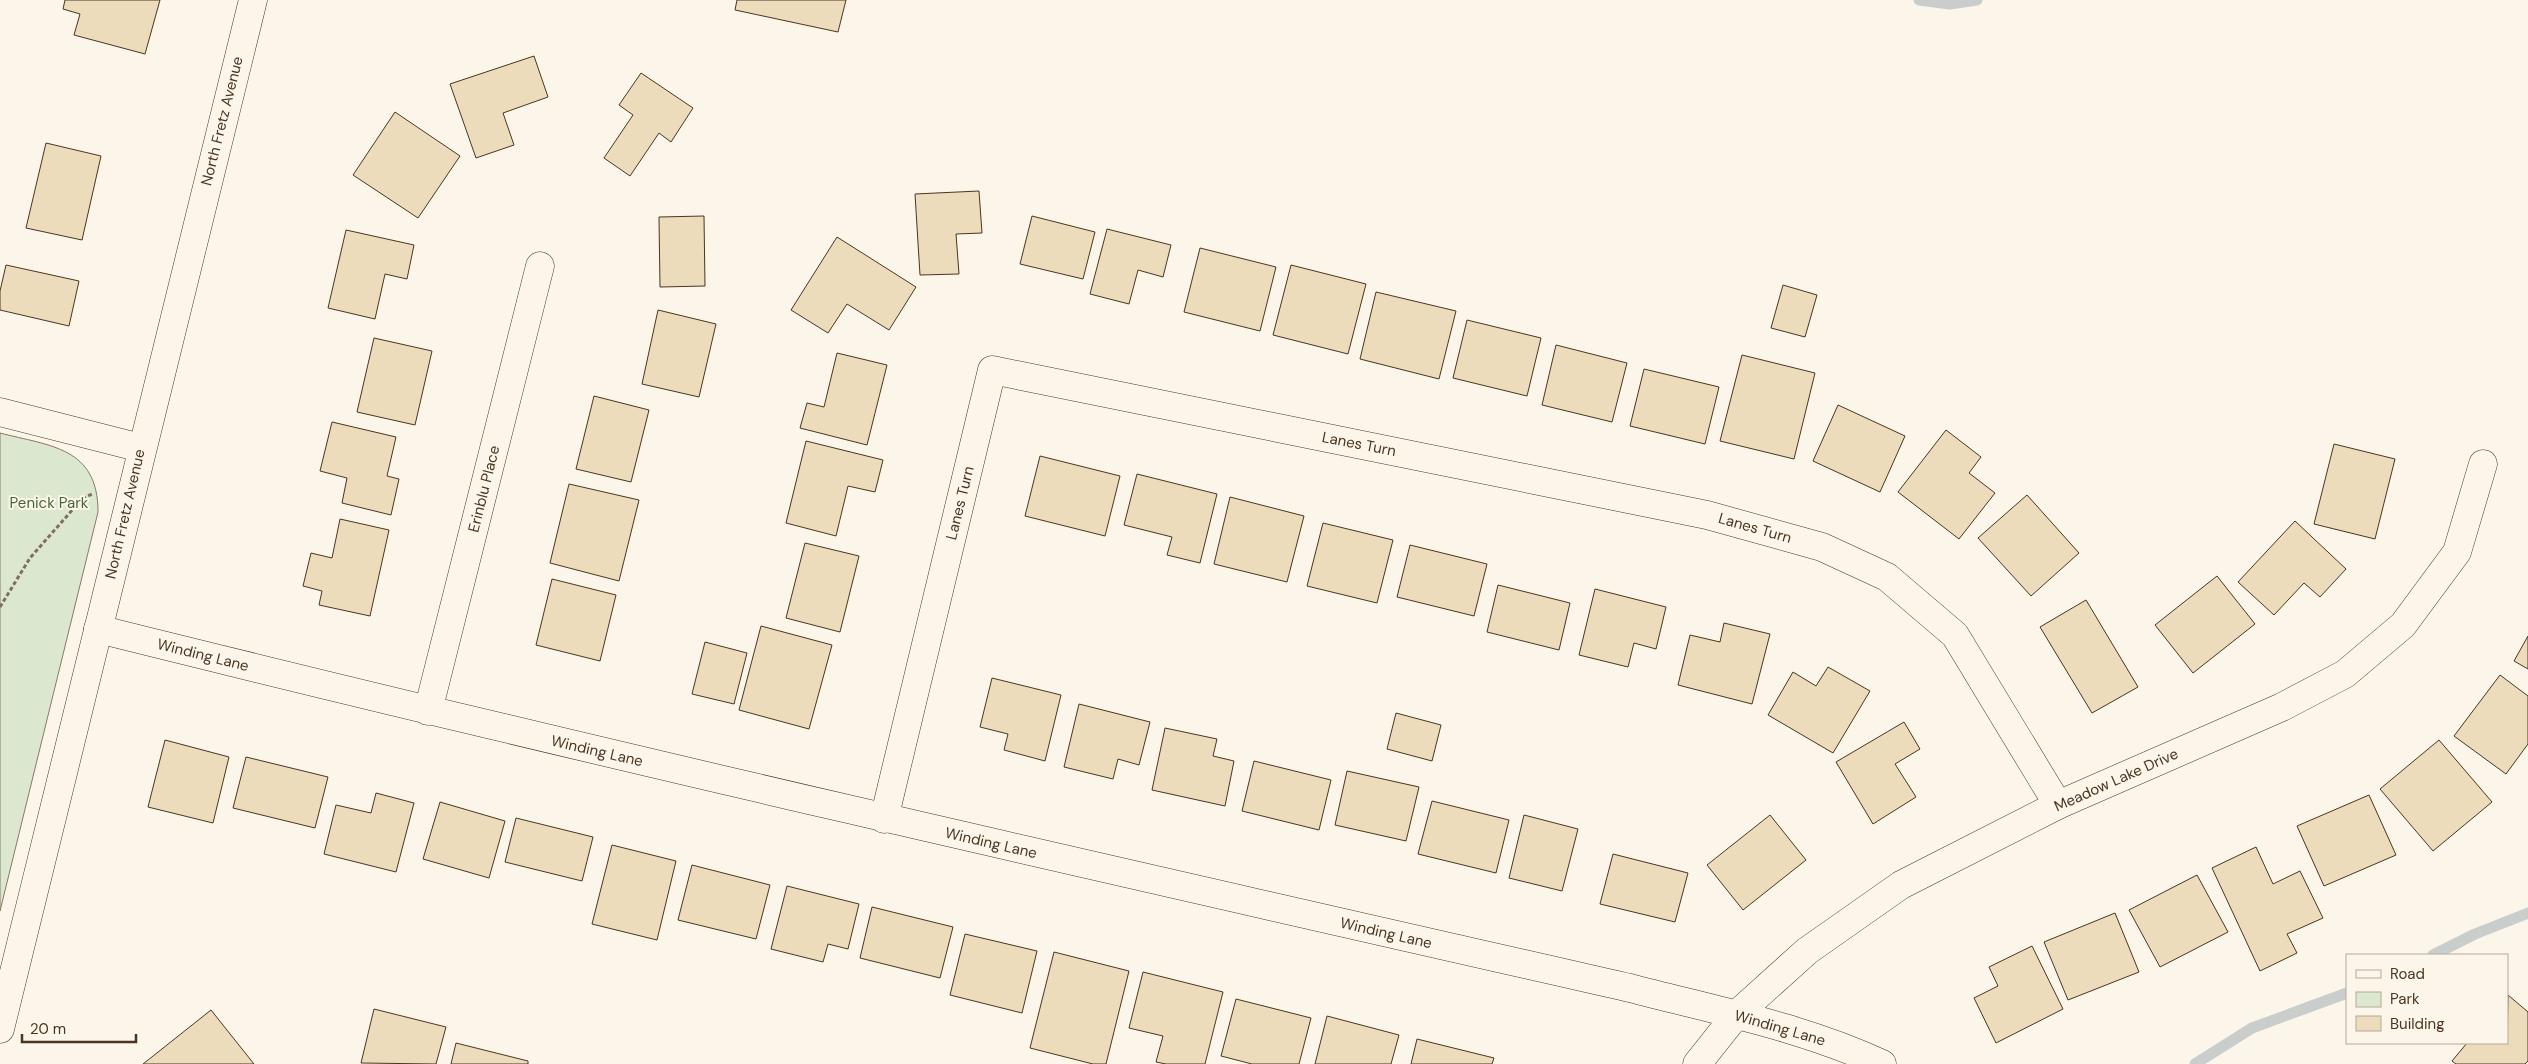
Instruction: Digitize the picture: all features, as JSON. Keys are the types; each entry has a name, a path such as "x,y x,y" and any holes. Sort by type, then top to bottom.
{"street":[{"name":"North Fretz Avenue","path":"0,1029 252,0"},
{"name":"Erinblu Place","path":"428,711 540,266"},
{"name":"Lanes Turn","path":"884,819 992,370 1707,515 1822,547 1887,577 1954,635 2058,806"},
{"path":"0,412 141,448"},
{"name":"Meadow Lake Drive","path":"1698,1064 1736,1015 1807,951 1901,885 2058,806 2282,708 2345,674 2403,625 2457,552 2484,464"},
{"name":"Winding Lane","path":"98,629 428,711 884,819 1620,986 1736,1015 1837,1045 1882,1064"}],"path":[{"path":"0,607 30,558 82,499 92,494"}],"green space":[{"name":"Penick Park","path":"0,433 53,447 68,453 80,462 90,474 96,490 98,512 0,911"}],"building":[{"path":"65,0 160,0 145,54 74,35 80,14 63,9"},
{"path":"737,0 846,0 838,32 735,10"},
{"path":"534,56 548,97 503,113 514,145 476,158 450,84"},
{"path":"641,73 693,108 671,142 659,133 630,176 604,158 633,115 619,105"},
{"path":"395,112 460,156 418,218 353,175"},
{"path":"46,143 101,156 82,240 26,228"},
{"path":"979,191 982,233 956,234 959,274 920,275 915,194"},
{"path":"704,216 705,286 660,287 659,217"},
{"path":"1032,216 1095,232 1083,279 1020,264"},
{"path":"1107,229 1171,245 1163,277 1138,270 1129,304 1090,294"},
{"path":"346,230 414,245 407,279 385,274 375,319 328,308"},
{"path":"837,237 916,287 889,330 847,304 828,333 791,310"},
{"path":"1200,248 1276,267 1260,331 1184,312"},
{"path":"6,265 79,281 69,326 0,310 0,291"},
{"path":"1291,265 1366,284 1348,354 1273,335"},
{"path":"1783,285 1817,295 1805,337 1771,328"},
{"path":"1376,292 1456,311 1439,379 1360,359"},
{"path":"658,310 716,324 699,397 642,384"},
{"path":"1467,320 1541,338 1527,396 1453,378"},
{"path":"374,338 432,351 415,425 357,412"},
{"path":"1556,345 1627,363 1612,422 1542,405"},
{"path":"837,353 887,365 867,445 800,428 807,403 824,407"},
{"path":"1742,355 1815,373 1794,459 1720,441"},
{"path":"1644,369 1719,387 1705,444 1630,426"},
{"path":"594,396 649,410 631,482 576,469"},
{"path":"1838,405 1905,436 1880,492 1813,461"},
{"path":"332,422 396,437 387,476 399,479 391,515 342,503 347,478 320,471"},
{"path":"1946,430 1981,457 1969,473 1995,493 1959,539 1898,492"},
{"path":"806,441 883,460 875,492 848,486 836,536 786,523"},
{"path":"2334,444 2395,459 2375,539 2314,524"},
{"path":"1040,456 1120,476 1105,536 1025,516"},
{"path":"1137,474 1217,494 1200,563 1167,555 1172,537 1124,525"},
{"path":"569,484 639,500 619,581 550,563"},
{"path":"2027,495 2079,553 2031,596 1978,538"},
{"path":"1230,497 1304,516 1287,582 1214,564"},
{"path":"340,519 389,530 370,616 319,605 322,591 303,586 311,553 332,558"},
{"path":"2295,521 2346,569 2320,597 2304,583 2274,615 2238,582"},
{"path":"1323,523 1393,540 1377,603 1307,586"},
{"path":"805,543 859,556 840,632 786,618"},
{"path":"1410,545 1487,564 1474,616 1397,597"},
{"path":"2217,576 2255,624 2193,673 2155,625"},
{"path":"552,579 616,595 600,661 536,645"},
{"path":"1498,585 1570,603 1559,650 1487,632"},
{"path":"1595,589 1666,607 1656,649 1634,643 1628,667 1579,655"},
{"path":"2086,600 2138,687 2092,713 2040,627"},
{"path":"1724,623 1770,634 1752,704 1678,685 1690,635 1720,642"},
{"path":"761,626 832,645 809,729 739,710"},
{"path":"2528,636 2528,669 2514,661"},
{"path":"705,642 747,653 734,704 692,694"},
{"path":"1828,667 1870,691 1833,753 1768,715 1793,672 1816,686"},
{"path":"2500,675 2528,696 2528,744 2506,774 2454,736"},
{"path":"992,678 1061,695 1045,761 1004,750 1008,734 980,727"},
{"path":"1079,704 1150,722 1139,765 1118,759 1113,779 1064,767"},
{"path":"1396,713 1441,725 1432,761 1387,749"},
{"path":"1904,722 1920,749 1895,764 1916,797 1873,824 1836,762"},
{"path":"1165,728 1217,739 1213,756 1234,761 1225,806 1152,790"},
{"path":"165,740 229,757 213,823 148,807"},
{"path":"2439,740 2492,802 2433,851 2380,789"},
{"path":"246,757 328,777 315,828 233,808"},
{"path":"1254,761 1331,780 1319,830 1242,811"},
{"path":"1347,771 1419,787 1406,841 1335,825"},
{"path":"376,793 414,803 396,872 324,854 336,805 371,813"},
{"path":"2369,795 2396,855 2324,886 2297,826"},
{"path":"1432,801 1509,820 1496,873 1418,854"},
{"path":"440,802 505,821 489,878 423,859"},
{"path":"1524,815 1578,829 1562,891 1509,878"},
{"path":"1770,815 1806,860 1743,910 1707,865"},
{"path":"516,818 593,837 582,881 505,862"},
{"path":"612,845 676,861 657,940 592,924"},
{"path":"2256,847 2273,884 2300,871 2323,918 2287,934 2297,953 2260,971 2212,868"},
{"path":"1613,854 1688,873 1675,922 1600,904"},
{"path":"692,865 770,885 756,939 678,920"},
{"path":"2197,875 2228,932 2160,967 2129,910"},
{"path":"787,886 859,904 848,949 828,944 823,962 771,949"},
{"path":"872,907 953,927 940,978 860,958"},
{"path":"2115,913 2139,972 2068,1000 2044,942"},
{"path":"965,934 1037,951 1022,1013 950,995"},
{"path":"2032,946 2063,1009 1996,1043 1974,998 1998,986 1989,967"},
{"path":"1054,952 1129,971 1106,1064 1093,1064 1030,1048"},
{"path":"1143,972 1223,992 1205,1064 1166,1064 1156,1062 1163,1036 1129,1028"},
{"path":"2508,995 2528,1012 2528,1061 2525,1064 2456,1064 2452,1061 2466,1044 2508,1044"},
{"path":"1236,999 1311,1018 1299,1064 1252,1064 1221,1056"},
{"path":"374,1009 446,1027 436,1064 361,1063"},
{"path":"211,1010 254,1064 143,1064"},
{"path":"1327,1016 1399,1035 1391,1064 1315,1064"},
{"path":"1417,1039 1494,1058 1492,1064 1411,1064"},
{"path":"456,1043 528,1061 528,1064 451,1064"}],"waterway":[{"path":"1919,0 1950,4 1977,0"},
{"path":"2435,954 2475,934 2528,913"},
{"path":"2195,1064 2252,1028 2346,993"}]}
